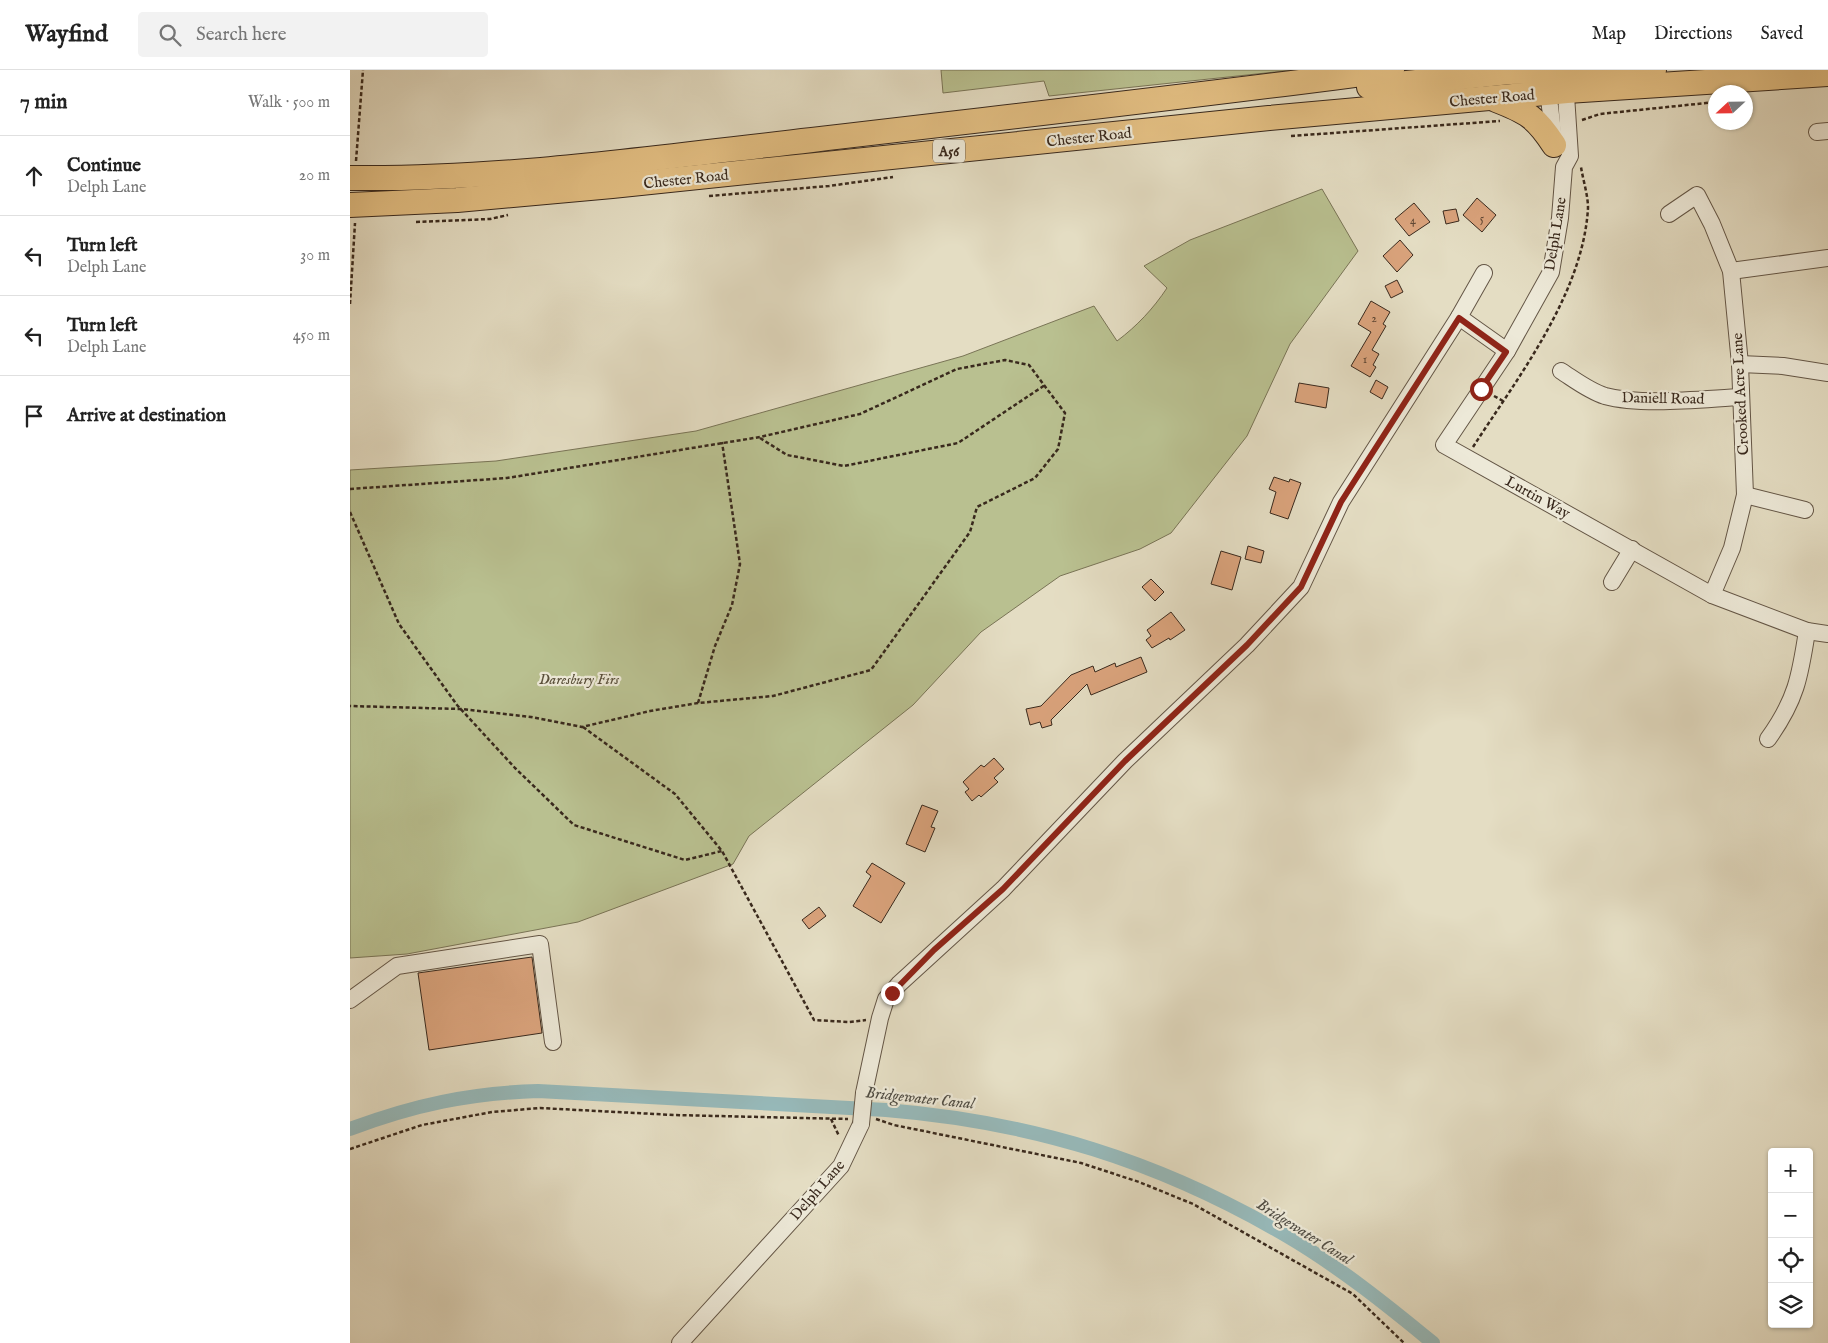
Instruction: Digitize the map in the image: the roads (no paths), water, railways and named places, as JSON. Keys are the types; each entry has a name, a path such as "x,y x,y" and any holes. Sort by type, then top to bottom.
{"highway":[{"name":"Chester Road","path":"350,178 461,175 608,162 1320,80 1392,70"},
{"path":"1320,80 1349,90 1509,72 1556,78 1661,70"},
{"name":"Chester Road","path":"353,212 1269,118 1492,98 1556,78 1778,73 1828,74"},
{"path":"1492,98 1525,112 1539,123 1554,145"}],"street":[{"name":"Delph Lane","path":"1556,78 1554,145 1557,158 1564,167"},
{"name":"Delph Lane","path":"1444,445 1506,352 1550,272 1560,218 1564,167 1570,156 1556,78"},
{"name":"Crooked Acre Lane","path":"1669,214 1697,195 1712,224 1731,271 1740,364 1745,495 1732,548 1712,595"},
{"path":"1731,271 1828,258"},
{"name":"Delph Lane","path":"680,1343 841,1166 859,1121 880,1018 886,1000 899,984 1003,889 1125,761 1247,645 1301,587 1341,502 1459,318 1484,273"},
{"path":"1459,318 1506,352"},
{"path":"1740,364 1784,366 1828,373"},
{"name":"Daniell Road","path":"1561,371 1598,393 1625,399 1740,397"},
{"name":"Lurtin Way","path":"1444,445 1712,595 1807,631 1828,634"},
{"path":"1745,495 1805,510"},
{"path":"1612,582 1632,549"},
{"path":"1768,739 1793,699 1801,674 1807,631"},
{"path":"350,1000 397,966 540,944 553,1042"}],"waterway":[{"name":"Bridgewater Canal","path":"350,1129 397,1113 442,1102 489,1094 538,1091 886,1110 993,1124 1044,1135 1094,1149 1143,1166 1191,1186 1287,1236 1325,1260 1380,1300 1433,1343"}],"park label":[{"name":"Daresbury Firs","path":"579,679"}]}
